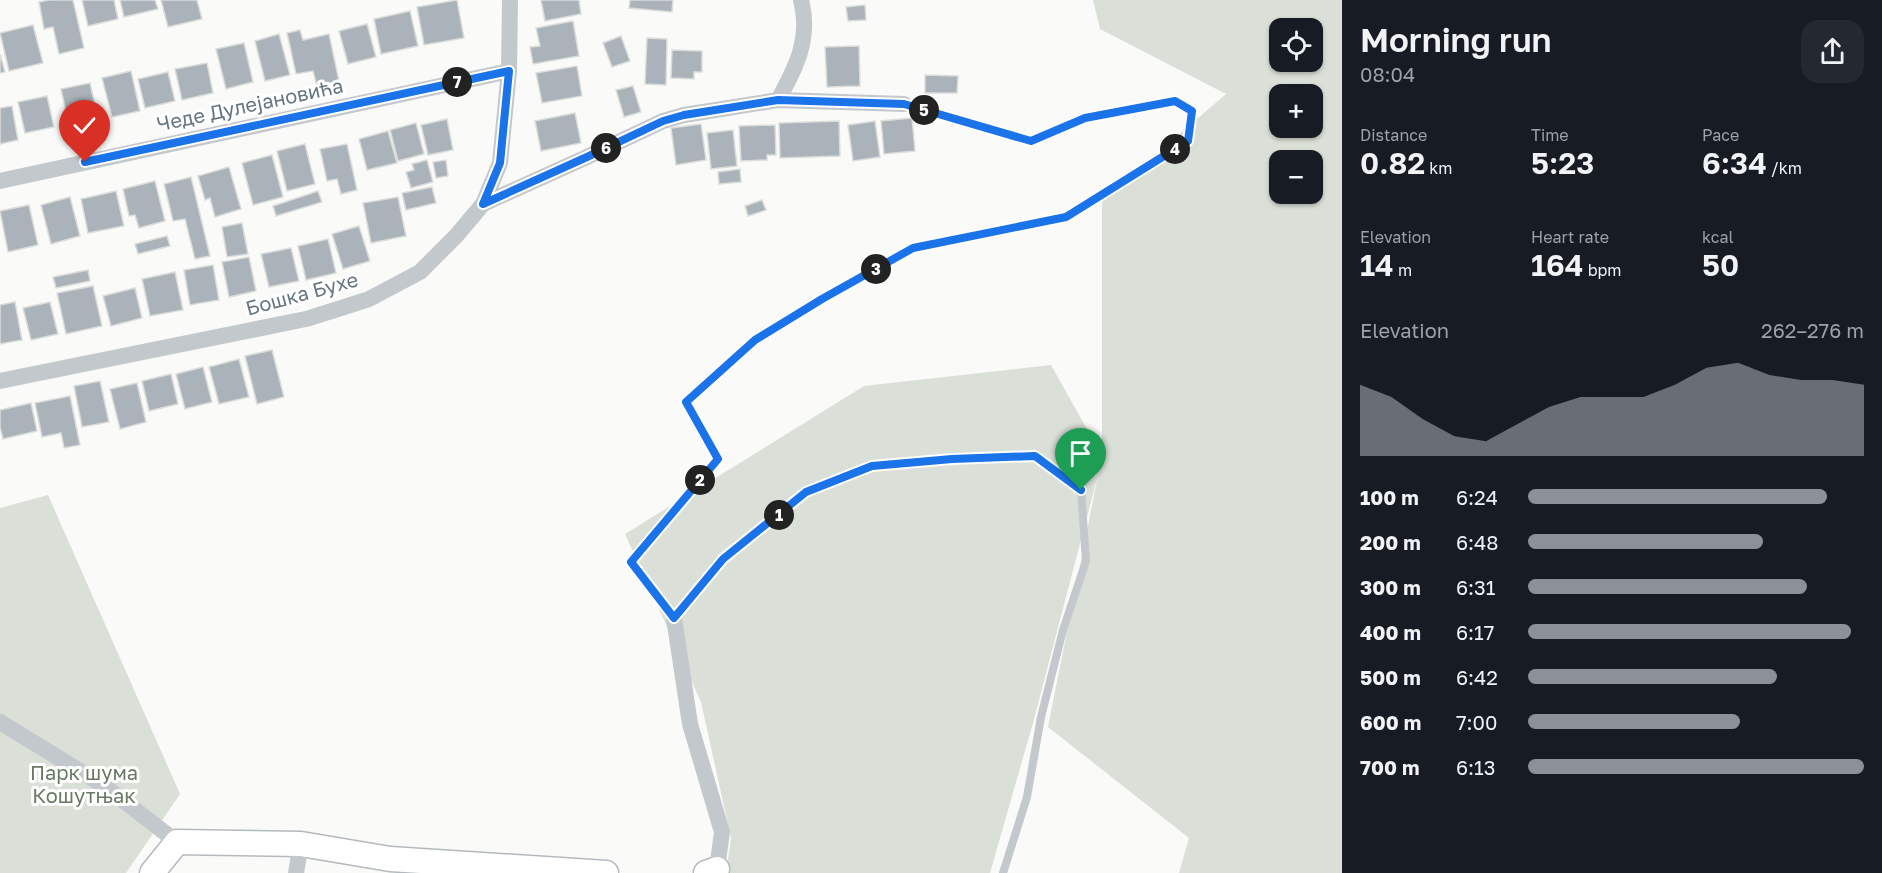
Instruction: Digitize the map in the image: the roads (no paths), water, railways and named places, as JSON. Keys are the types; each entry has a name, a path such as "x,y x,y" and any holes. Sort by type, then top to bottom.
{"street":[{"name":"Бошка Бухе","path":"0,381 306,319 369,299 420,272 456,236 483,204 500,163 509,71 510,0"},
{"path":"778,100 792,76 801,49 806,17 801,0"},
{"name":"Чеде Дулејановића","path":"0,181 509,71"},
{"path":"483,204 663,121 684,115 778,100 904,104"},
{"path":"674,618 690,724 722,832 714,872"},
{"path":"0,722 103,785 177,842 301,843 390,859 546,872 606,873"},
{"path":"152,873 177,842"},
{"path":"296,873 301,843"}],"lane":[{"path":"674,618 723,559 806,492 872,466 952,459 1035,456 1081,490 1086,561 1063,630 1044,706 1027,797 1003,873"}],"park label":[{"name":"Парк шума Кошутњак","path":"84,784"}]}
